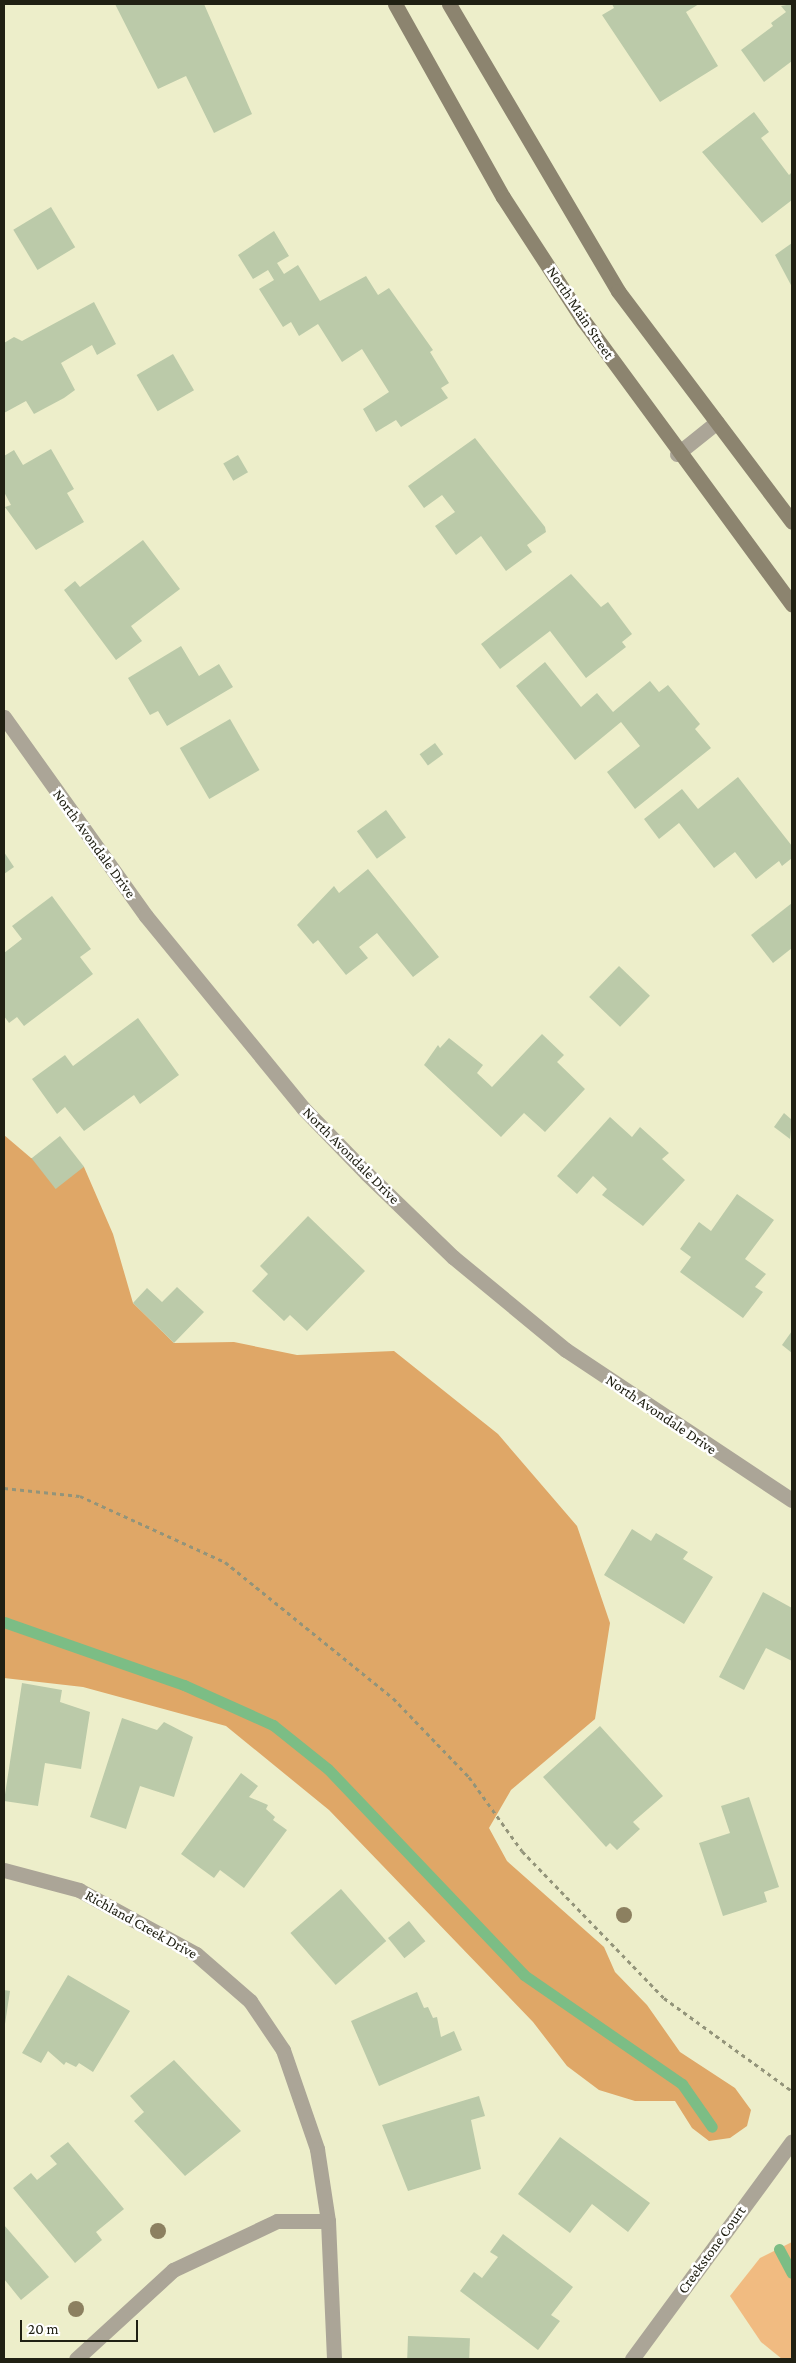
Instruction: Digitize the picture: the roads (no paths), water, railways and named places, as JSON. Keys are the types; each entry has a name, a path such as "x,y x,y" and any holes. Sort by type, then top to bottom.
{"street":[{"name":"North Main Street","path":"395,4 504,197 677,454 792,604"},
{"path":"449,4 618,290 792,522"},
{"path":"677,454 717,422"},
{"name":"North Avondale Drive","path":"4,717 146,916 303,1108 367,1174 453,1257 566,1350 792,1500"},
{"name":"Richland Creek Drive","path":"4,1870 80,1890 139,1920 196,1954 250,2001 283,2050 318,2149 328,2221 334,2359"},
{"name":"Creekstone Court","path":"632,2359 792,2141"},
{"path":"76,2359 173,2270 278,2221 328,2221"}],"waterway":[{"path":"4,1622 184,1685 273,1725 328,1769 524,1975 682,2084 712,2127"},
{"path":"779,2249 792,2273"}]}
